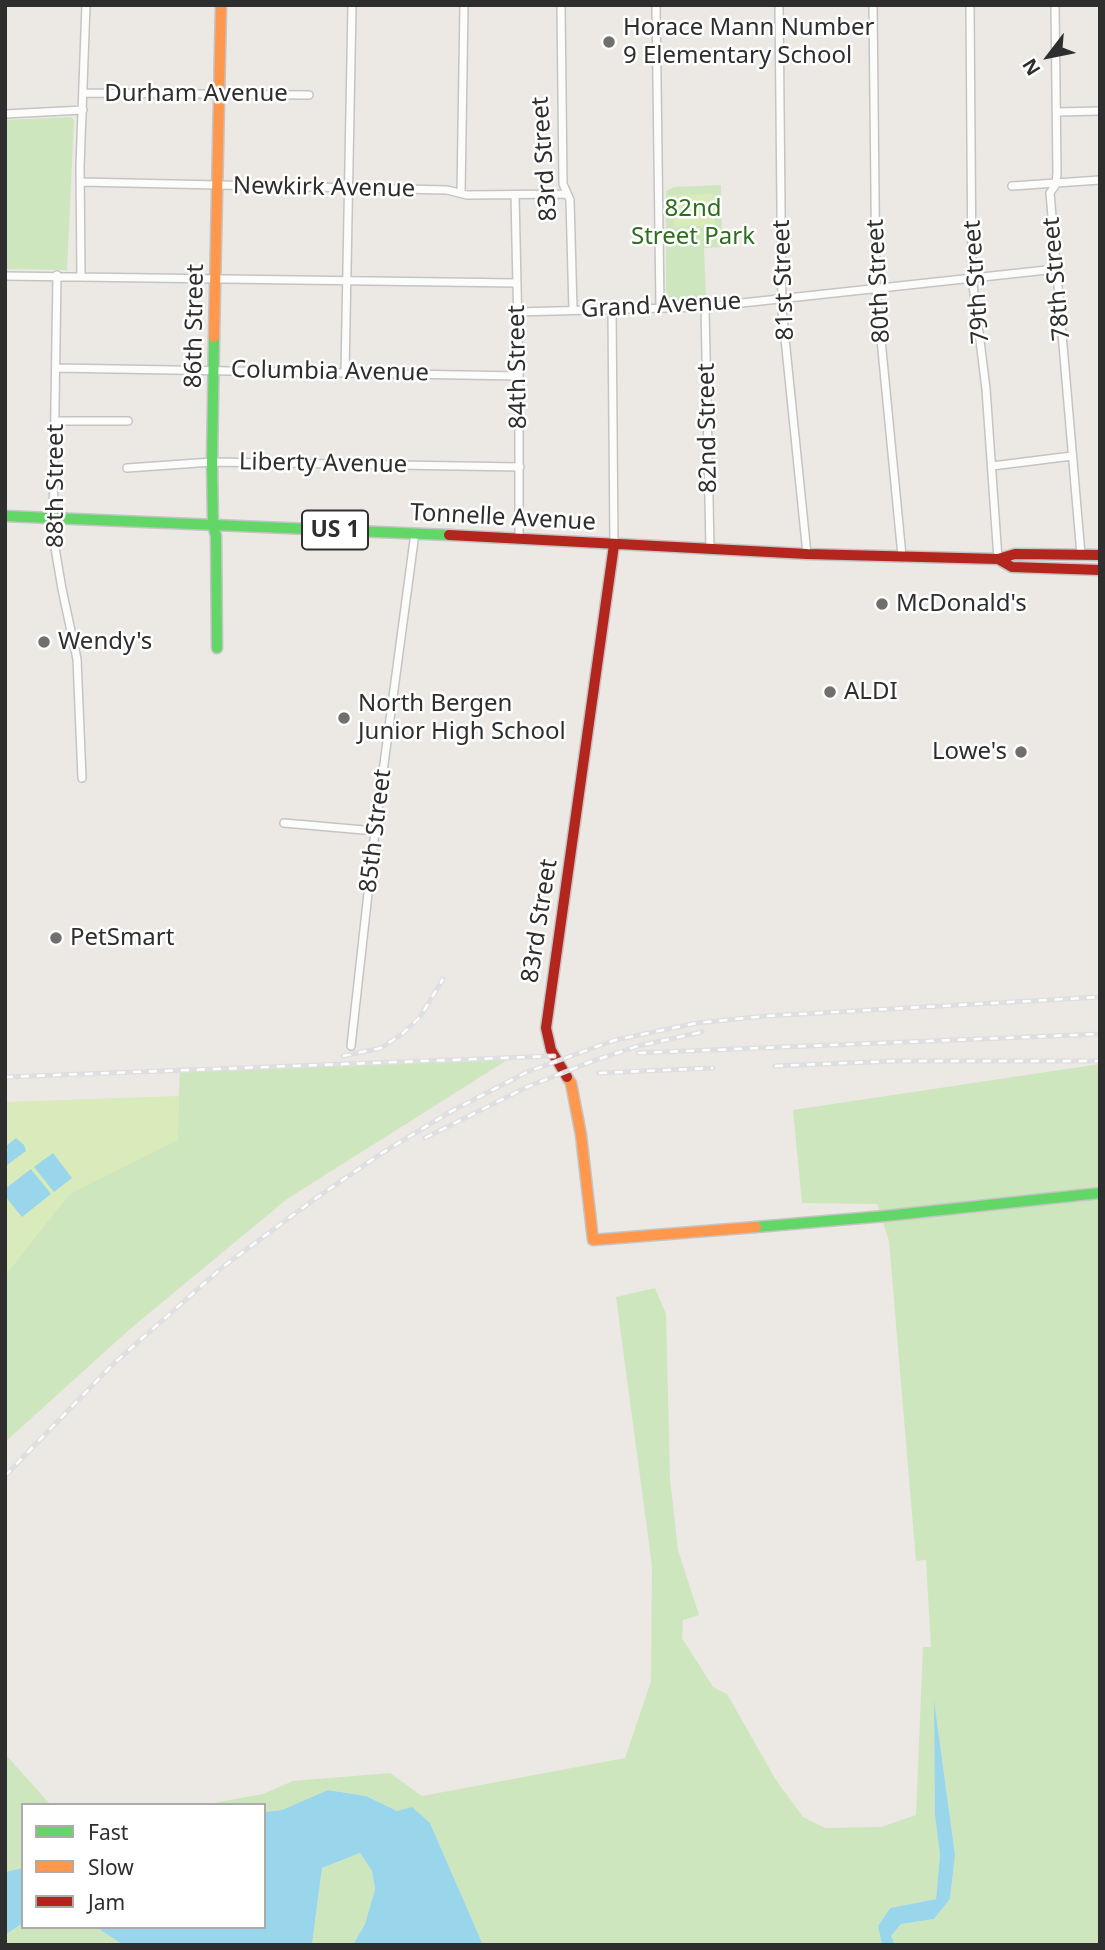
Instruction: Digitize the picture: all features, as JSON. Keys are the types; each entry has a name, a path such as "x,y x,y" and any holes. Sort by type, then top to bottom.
{"street":[{"path":"81,276 80,182 86,5"},
{"name":"86th Street","path":"216,648 216,536 213,525 212,462 216,370 221,5"},
{"path":"345,373 352,5"},
{"path":"461,193 464,5"},
{"name":"83rd Street","path":"561,5 563,184 570,200 573,310"},
{"path":"656,5 660,309"},
{"name":"81st Street","path":"779,5 782,298 807,554"},
{"name":"80th Street","path":"873,5 876,288 902,556"},
{"name":"79th Street","path":"970,5 972,277 986,389 998,559"},
{"name":"78th Street","path":"1055,5 1056,184 1050,193 1081,555"},
{"name":"Durham Avenue","path":"84,93 309,94"},
{"name":"Durham Avenue","path":"5,114 83,110"},
{"path":"1057,112 1100,111"},
{"path":"1012,186 1100,180"},
{"name":"Newkirk Avenue","path":"80,182 447,190 515,195 566,194"},
{"name":"84th Street","path":"515,195 519,539"},
{"name":"Grand Avenue","path":"517,312 705,307 1056,268"},
{"name":"88th Street","path":"58,275 52,519 54,544 77,659 82,778"},
{"path":"5,276 516,283"},
{"name":"82nd Street","path":"705,307 710,549"},
{"name":"83rd Street","path":"611,310 614,545 545,1028 551,1050 571,1083 581,1135 593,1240 885,1216 1100,1193"},
{"name":"Columbia Avenue","path":"57,368 519,376"},
{"path":"56,421 128,421"},
{"path":"992,466 1072,456"},
{"name":"Liberty Avenue","path":"127,468 212,462 520,467"},
{"name":"Tonnelle Avenue","path":"5,516 415,533 807,554 998,559 1015,554 1100,555"},
{"name":"85th Street","path":"351,1046 375,831 415,533"},
{"name":"Tonnelle Avenue","path":"998,559 1012,567 1100,570"},
{"path":"284,823 375,831"}],"green space":[{"path":"71,117 74,120 67,270 5,269 5,120"},
{"name":"82nd Street Park","path":"721,185 722,247 704,248 706,297 669,302 666,299 666,191 674,187"},
{"path":"714,194 715,225 674,227 673,195"},
{"path":"512,1057 287,1199 130,1329 5,1442 5,1275 70,1193 177,1140 180,1068"},
{"path":"1100,1064 1100,1945 895,1945 891,1936 901,1924 934,1919 950,1899 955,1855 935,1708 935,1815 940,1855 936,1899 890,1908 878,1926 882,1945 483,1945 430,1823 366,1796 329,1790 282,1810 266,1812 266,1803 213,1803 263,1794 293,1781 390,1773 422,1796 625,1758 651,1681 652,1566 616,1297 655,1288 666,1314 670,1479 678,1550 699,1615 683,1620 682,1638 713,1687 727,1694 776,1780 803,1817 825,1828 881,1827 916,1815 923,1647 931,1647 926,1560 916,1561 889,1241 877,1204 802,1203 793,1110"},
{"path":"179,1096 178,1140 70,1193 5,1275 5,1102"},
{"path":"5,1754 49,1803 21,1803 21,1868 5,1872"},
{"path":"360,1853 372,1871 375,1889 365,1924 353,1945 312,1945 322,1868"},
{"path":"21,1924 21,1929 99,1929 123,1945 5,1945 5,1935"}],"water":[{"path":"16,1138 26,1151 7,1165 5,1151 8,1151 5,1147"},
{"path":"53,1153 72,1178 54,1192 34,1167"},
{"path":"31,1169 51,1194 22,1217 5,1196 5,1189"},
{"path":"934,1700 955,1855 950,1899 934,1919 901,1924 891,1936 895,1945 882,1945 878,1926 890,1908 936,1899 940,1855 935,1815"},
{"path":"328,1790 366,1796 397,1811 412,1807 430,1823 483,1945 353,1945 365,1924 375,1889 372,1871 360,1853 322,1868 312,1945 123,1945 99,1929 266,1929 266,1812 282,1810"},
{"path":"21,1868 21,1924 5,1935 5,1872"}],"railway":[{"path":"343,1056 381,1048 402,1034 420,1017 443,979"},
{"path":"5,1476 111,1366 224,1266 382,1153 450,1112 527,1072 615,1040 697,1023 766,1016 1100,997"},
{"path":"425,1138 527,1087 590,1062 638,1046 702,1032"},
{"path":"638,1053 1100,1034"},
{"path":"5,1077 554,1056"},
{"path":"775,1066 895,1061 1100,1061"},
{"path":"599,1073 713,1068"}],"traffic: fast":[{"path":"214,337 212,462 217,648"},
{"path":"5,516 449,535"},
{"path":"756,1227 1100,1193"}],"traffic: slow":[{"path":"214,337 221,5"},
{"path":"567,1077 571,1083 581,1135 593,1240 756,1227"}],"traffic: jam":[{"path":"449,535 807,554 998,559 1015,554 1100,555"},
{"path":"567,1077 551,1050 546,1028 614,545"},
{"path":"998,559 1012,567 1100,570"}],"place":[{"name":"Horace Mann Number 9 Elementary School","path":"609,42"},
{"name":"McDonald's","path":"882,604"},
{"name":"Wendy's","path":"44,642"},
{"name":"ALDI","path":"830,692"},
{"name":"North Bergen Junior High School","path":"344,718"},
{"name":"Lowe's","path":"1021,752"},
{"name":"PetSmart","path":"56,938"}]}
